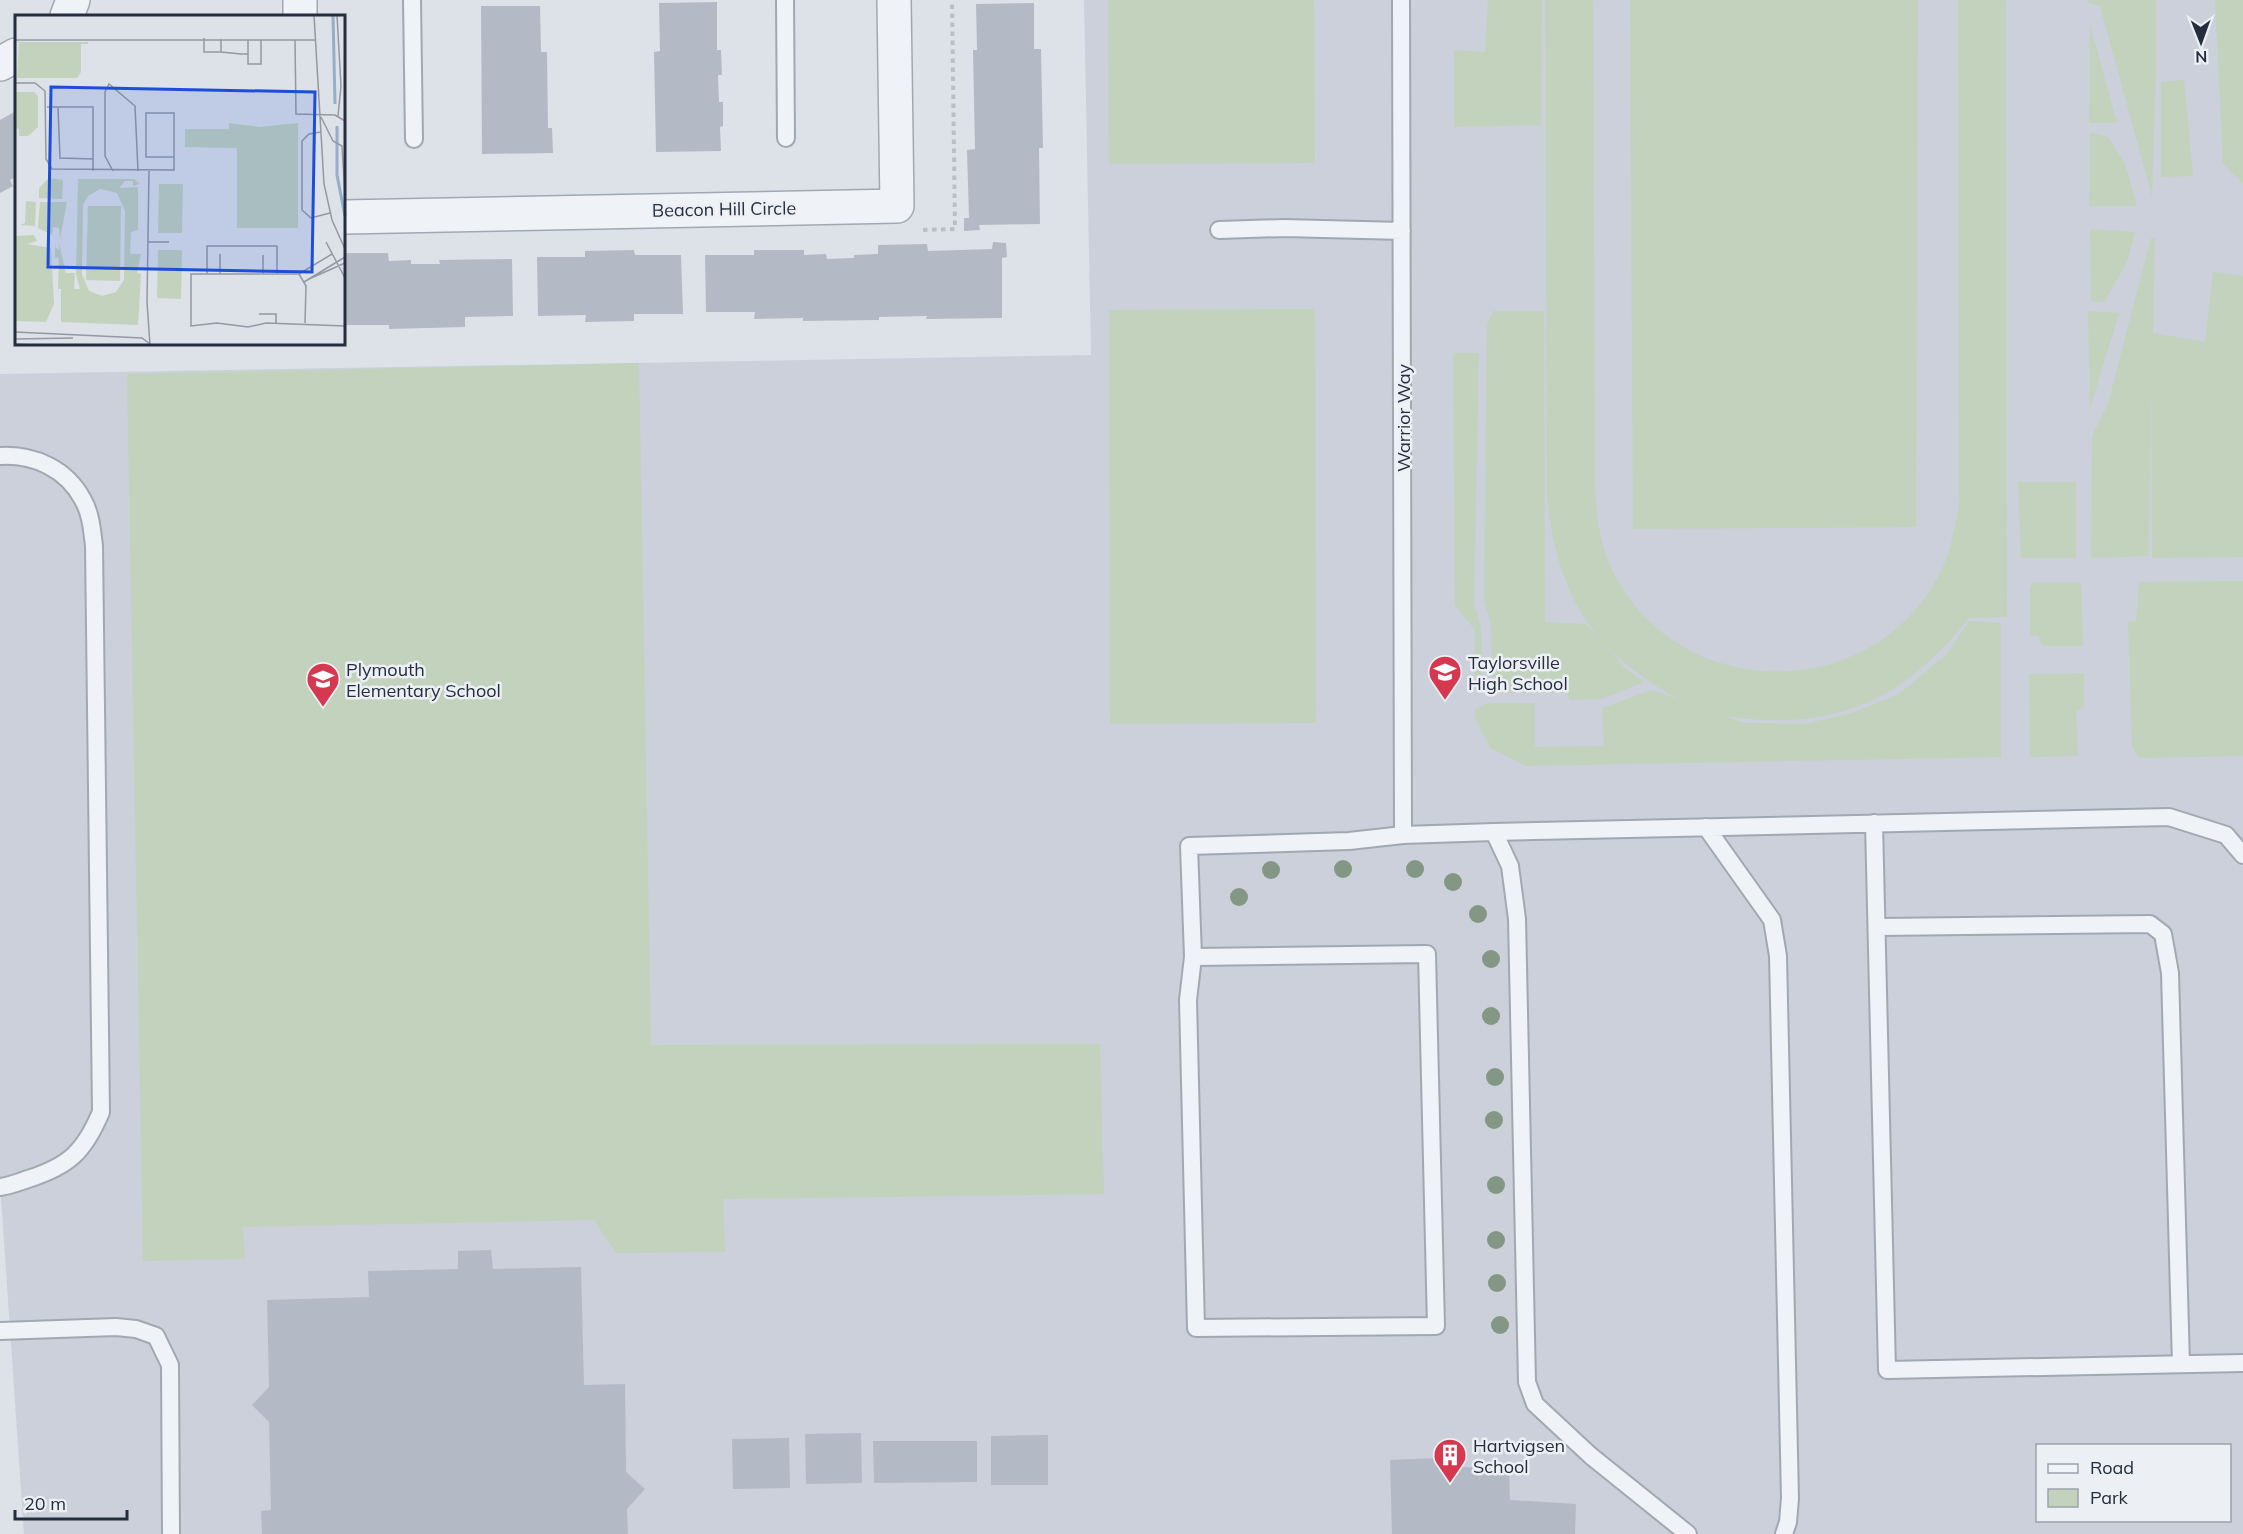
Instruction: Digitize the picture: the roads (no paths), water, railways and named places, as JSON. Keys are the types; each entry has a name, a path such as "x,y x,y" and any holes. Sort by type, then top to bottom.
{"street":[{"path":"67,15 73,0"},
{"name":"Beacon Hill Circle","path":"345,217 897,206 894,0"},
{"path":"0,64 15,56"}],"lane":[{"path":"412,0 414,139"},
{"path":"785,0 786,138"},
{"name":"Warrior Way","path":"1401,0 1403,835"},
{"path":"1220,230 1284,228 1402,231"},
{"path":"0,456 12,455 33,459 54,468 70,482 83,499 90,520 94,546 101,1112 90,1137 72,1159 43,1174 0,1187"},
{"path":"1193,957 1427,954 1436,1326 1196,1328 1188,1000 1193,957 1189,846 1349,841 1403,835 1494,832 2169,817 2226,835 2243,855"},
{"path":"1874,823 1887,1370 2243,1363"},
{"path":"1706,827 1772,920 1778,956 1790,1498 1788,1522 1784,1534"},
{"path":"1494,832 1510,866 1517,919 1527,1382 1535,1404 1592,1456 1688,1534"},
{"path":"1878,927 2150,924 2163,934 2170,973 2181,1364"},
{"path":"0,1331 116,1327 136,1329 156,1336 170,1365 171,1534"}],"place":[{"name":"Taylorsville High School","path":"1445,701"},
{"name":"Plymouth Elementary School","path":"323,708"},
{"name":"Hartvigsen School","path":"1450,1484"}]}
